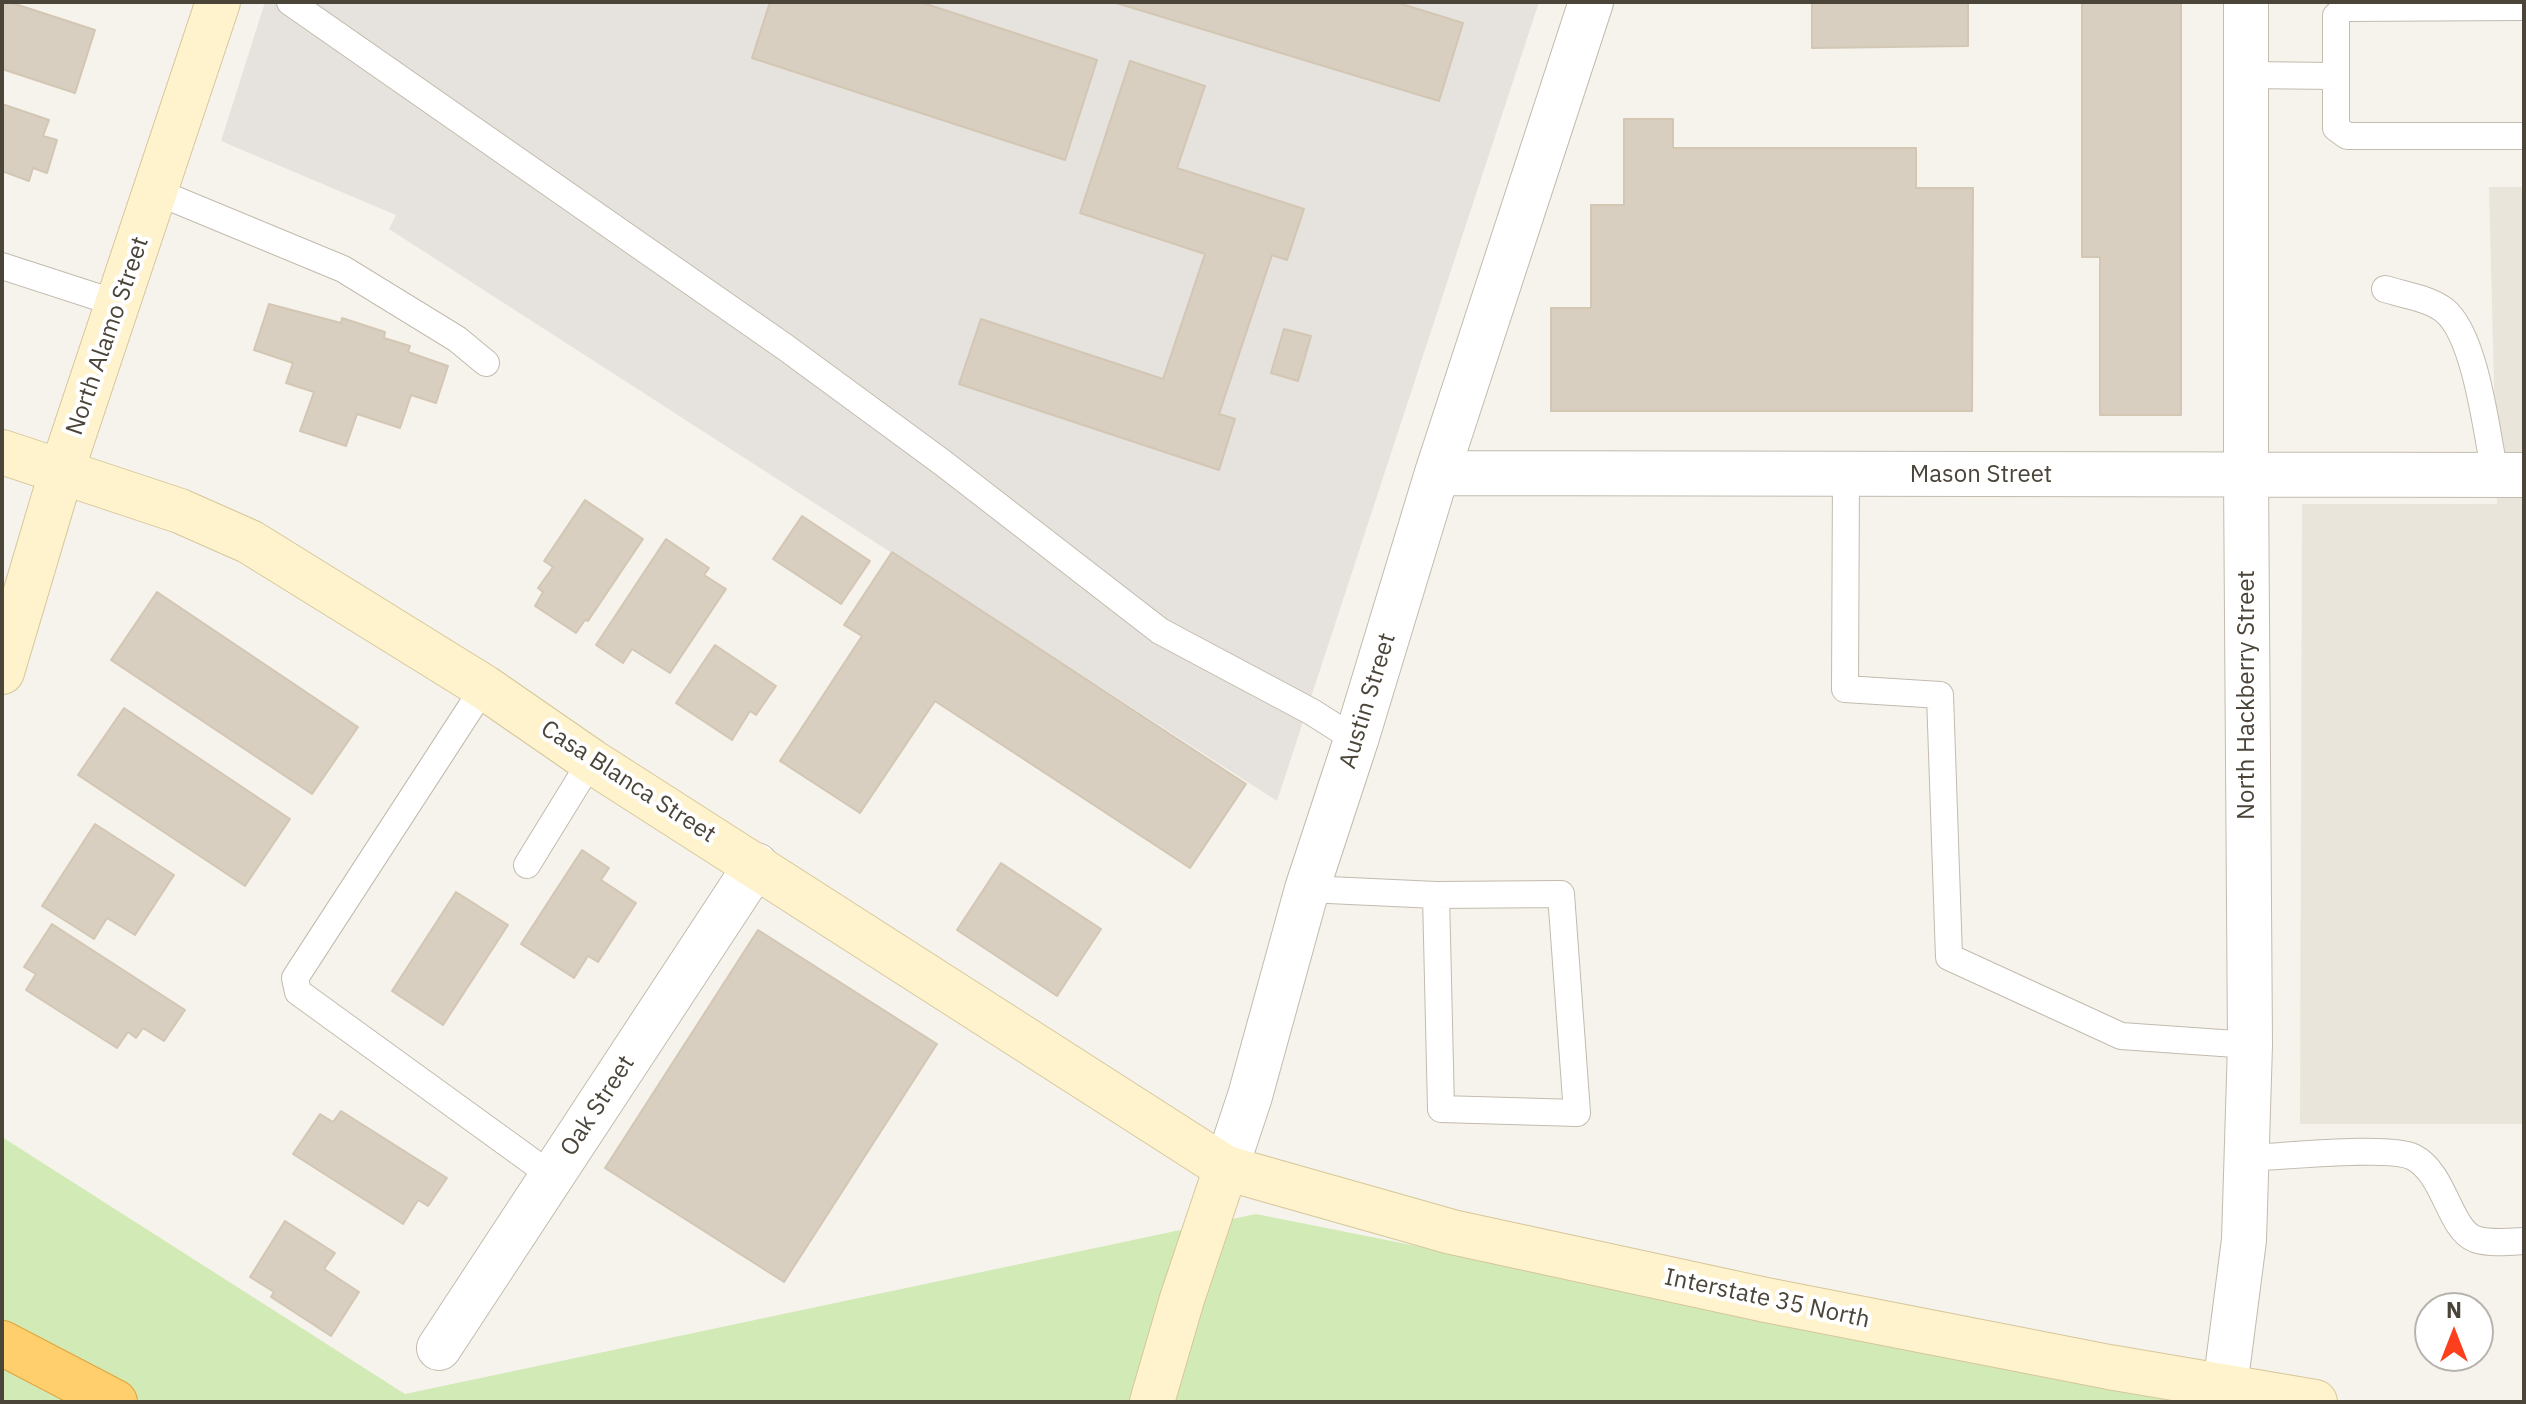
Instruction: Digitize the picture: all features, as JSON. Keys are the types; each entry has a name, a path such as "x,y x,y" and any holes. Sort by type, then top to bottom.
{"highway":[{"path":"2,1343 115,1402"}],"main road":[{"name":"North Alamo Street","path":"2,672 62,470 218,2"},
{"name":"Casa Blanca Street","path":"2,452 180,511 250,542 484,687 591,761 1226,1168"},
{"name":"Austin Street","path":"1152,1402 1182,1299 1226,1168"},
{"name":"Interstate 35 North","path":"1226,1168 1467,1236 1766,1300 2109,1367 2315,1402"}],"street":[{"name":"Austin Street","path":"1226,1168 1250,1096 1307,889 1437,473 1591,2"},
{"name":"North Hackberry Street","path":"2225,1387 2244,1240 2250,1045 2246,2"},
{"name":"Mason Street","path":"1437,473 2510,475"},
{"name":"Oak Street","path":"439,1348 756,865"}],"lane":[{"path":"292,3 785,347 943,463 1160,631 1312,712 1356,740"},
{"path":"2524,7 2344,8 2336,16 2336,128 2347,136 2524,136"},
{"path":"2246,75 2336,76"},
{"path":"157,192 343,269 457,339 486,363"},
{"path":"2,266 119,304"},
{"path":"2385,289 2426,301 2444,310 2458,325 2510,475"},
{"path":"1846,475 1845,689 1940,695 1949,957 2121,1036 2250,1045"},
{"path":"484,687 295,978 298,992 552,1176"},
{"path":"527,865 591,761"},
{"path":"1307,889 1436,895 1561,894 1577,1113 1441,1109 1436,895"},
{"path":"2247,1158 2388,1152 2412,1156 2431,1170 2462,1229 2474,1239 2524,1241"}],"shaded area":[{"path":"265,2 1539,2 1277,801 389,229 396,215 221,141"},
{"path":"2489,187 2524,187 2524,1124 2300,1124 2302,504 2497,504"}],"green space":[{"path":"2,1137 405,1394 1256,1214 2199,1402 2,1402"}],"building":[{"path":"2,2 95,30 75,93 2,69"},
{"path":"770,2 920,2 1097,60 1065,160 752,58"},
{"path":"1113,2 1395,2 1463,23 1439,101"},
{"path":"1812,2 1968,2 1968,46 1812,48"},
{"path":"2082,2 2181,2 2181,415 2100,415 2100,257 2082,257"},
{"path":"1130,61 1205,86 1177,168 1304,209 1287,260 1272,255 1219,414 1235,419 1219,470 959,384 981,319 1163,379 1205,254 1080,213"},
{"path":"2,104 49,120 43,136 57,140 47,173 33,168 29,181 2,171"},
{"path":"1624,119 1673,119 1673,148 1916,148 1916,188 1973,188 1972,411 1551,411 1551,308 1591,308 1591,205 1624,205"},
{"path":"269,304 341,323 342,318 385,332 384,338 410,346 408,352 448,366 436,403 411,395 400,428 357,414 346,446 300,431 314,392 286,383 293,363 254,350"},
{"path":"1284,329 1311,336 1298,381 1271,373"},
{"path":"585,500 643,539 588,621 585,620 576,633 535,606 543,592 538,588 553,567 544,561"},
{"path":"802,516 870,561 841,604 773,559"},
{"path":"666,539 709,568 704,575 726,589 670,673 632,649 623,663 596,645"},
{"path":"892,552 1246,784 1190,868 935,701 860,813 780,761 862,636 844,625"},
{"path":"157,592 358,727 312,794 111,660"},
{"path":"715,645 776,686 756,715 750,711 732,740 676,703"},
{"path":"124,708 290,819 245,886 78,775"},
{"path":"95,824 174,875 135,935 107,918 94,939 42,906"},
{"path":"582,850 609,868 601,880 636,903 598,962 588,956 574,978 521,944"},
{"path":"1001,863 1101,929 1057,996 957,930"},
{"path":"456,892 508,925 443,1025 392,991"},
{"path":"52,924 185,1010 164,1041 143,1028 136,1038 128,1032 117,1048 26,990 36,974 24,967"},
{"path":"758,930 937,1044 784,1282 605,1168"},
{"path":"341,1111 447,1178 428,1206 418,1200 403,1224 293,1154 320,1114 333,1122"},
{"path":"285,1221 335,1253 324,1269 359,1292 331,1336 271,1297 274,1292 250,1277"}]}
